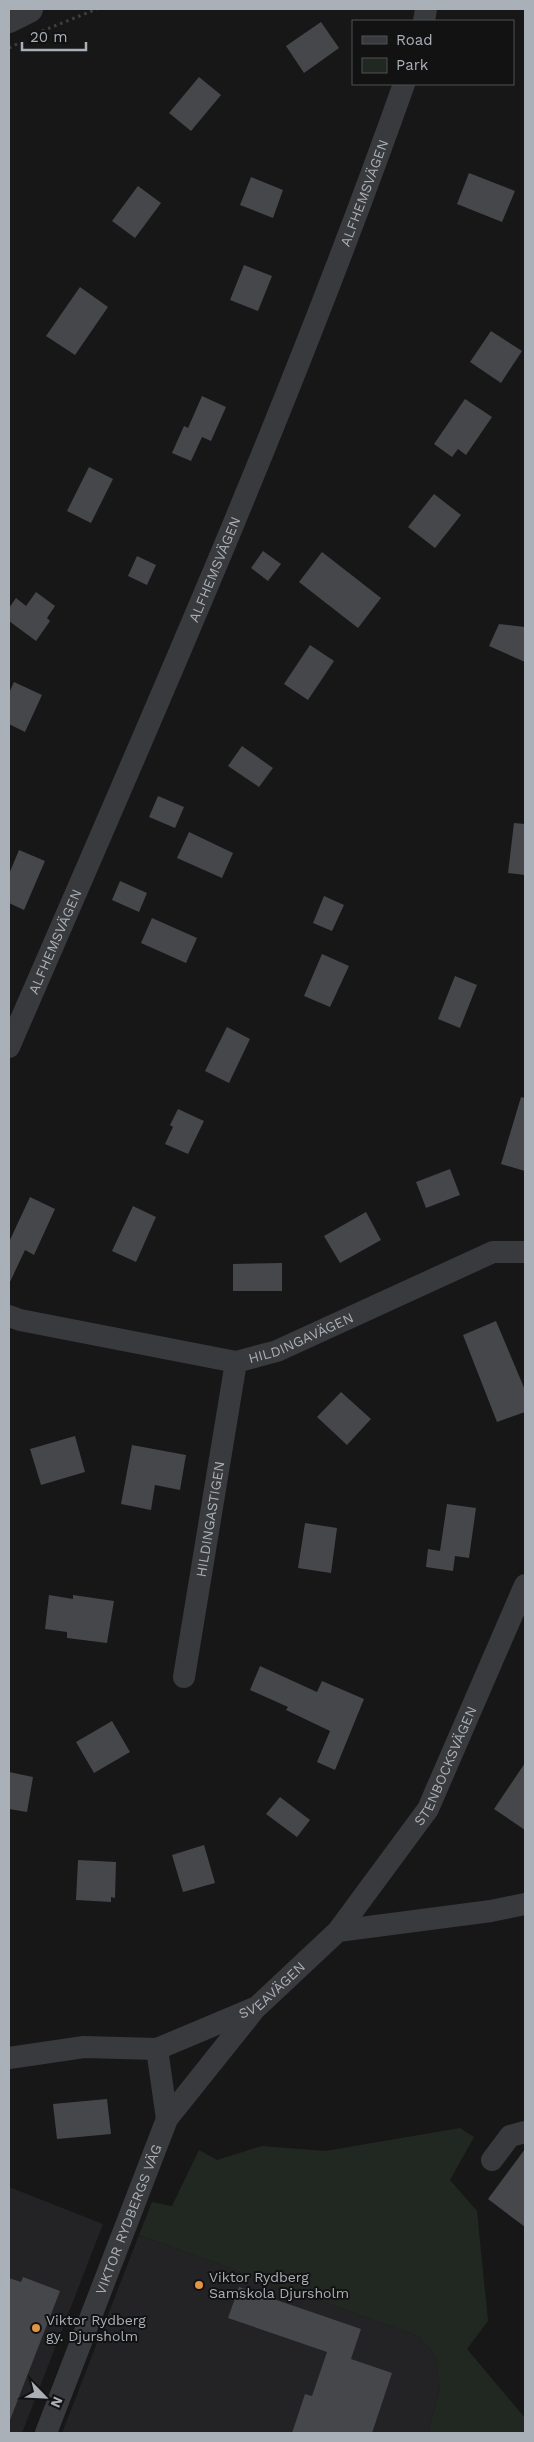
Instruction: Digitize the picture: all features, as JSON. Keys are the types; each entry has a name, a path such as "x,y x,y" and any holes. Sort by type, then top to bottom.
{"street":[{"path":"16,30 34,20"},
{"name":"ALFHEMSVÄGEN","path":"9,1047 18,1002 203,598 354,226 404,85"},
{"name":"HILDINGAVÄGEN","path":"9,1316 30,1322 236,1362 277,1351 493,1252 525,1252"},
{"name":"HILDINGASTIGEN","path":"184,1677 236,1362"},
{"name":"STENBOCKSVÄGEN","path":"338,1931 428,1810 525,1585"},
{"path":"338,1931 491,1911 525,1904"},
{"name":"SVEAVÄGEN","path":"9,2058 84,2047 157,2049 257,2007 338,1931"},
{"name":"VIKTOR RYDBERGS VÄG","path":"46,2433 167,2119 257,2007"},
{"name":"VIKTOR RYDBERGS VÄG","path":"157,2049 167,2119"},
{"path":"492,2160 510,2136 525,2132"}],"path":[{"path":"34,20 98,9"},
{"path":"9,48 16,30"}],"shaded area":[{"name":"Viktor Rydberg gy. Djursholm","path":"9,2187 103,2224 22,2433 9,2433"},
{"name":"Viktor Rydberg Samskola Djursholm","path":"139,2235 418,2336 436,2356 440,2388 428,2433 62,2433"}],"green space":[{"path":"460,2128 474,2137 450,2180 477,2211 488,2321 467,2349 525,2418 525,2433 428,2433 440,2388 436,2356 418,2336 139,2235 152,2202 172,2206 199,2150 217,2160 262,2146 325,2151"}],"building":[{"path":"321,22 339,48 304,73 286,46"},
{"path":"199,77 221,95 191,131 169,113"},
{"path":"469,173 515,191 502,222 457,204"},
{"path":"251,177 283,190 273,218 240,205"},
{"path":"138,186 161,203 135,238 112,221"},
{"path":"244,265 272,276 258,311 230,300"},
{"path":"80,287 108,307 75,355 46,336"},
{"path":"491,331 522,351 501,383 470,362"},
{"path":"202,396 226,407 211,441 202,437 191,461 172,453 184,426 188,428"},
{"path":"465,399 492,417 466,455 458,449 452,457 434,444"},
{"path":"89,467 113,479 91,523 67,511"},
{"path":"434,494 461,515 435,548 408,527"},
{"path":"263,551 281,564 268,581 251,568"},
{"path":"322,552 381,598 358,628 299,582"},
{"path":"137,556 156,565 147,585 128,576"},
{"path":"36,592 55,606 47,618 50,621 36,641 9,621 9,608 16,598 26,606"},
{"path":"499,624 525,627 525,662 489,646"},
{"path":"310,645 334,661 308,700 284,684"},
{"path":"14,682 42,695 25,732 9,724 9,693"},
{"path":"242,746 273,768 259,787 228,766"},
{"path":"158,796 184,807 175,828 149,817"},
{"path":"514,823 525,824 525,875 508,873"},
{"path":"189,832 233,853 222,878 177,858"},
{"path":"19,850 45,861 24,910 9,903 9,874"},
{"path":"120,881 147,893 139,912 112,900"},
{"path":"324,896 344,905 332,931 313,923"},
{"path":"152,918 197,938 186,963 141,943"},
{"path":"322,954 349,966 330,1007 304,996"},
{"path":"455,976 477,985 460,1028 438,1019"},
{"path":"227,1027 250,1039 229,1083 205,1071"},
{"path":"521,1097 525,1098 525,1171 501,1164"},
{"path":"178,1109 204,1121 188,1154 165,1144 173,1127 170,1125"},
{"path":"450,1169 460,1195 426,1208 416,1182"},
{"path":"30,1197 55,1209 34,1255 25,1250 9,1284 9,1242"},
{"path":"133,1206 156,1217 136,1262 112,1251"},
{"path":"366,1212 381,1240 340,1263 324,1236"},
{"path":"282,1263 282,1291 233,1291 233,1264"},
{"path":"496,1321 525,1390 525,1412 497,1422 463,1335"},
{"path":"341,1392 371,1419 347,1445 317,1417"},
{"path":"75,1436 85,1472 41,1485 30,1449"},
{"path":"132,1445 186,1455 180,1490 155,1485 151,1510 121,1504"},
{"path":"447,1504 476,1508 469,1558 455,1556 453,1571 426,1567 428,1549 440,1551"},
{"path":"305,1523 337,1528 331,1573 298,1568"},
{"path":"49,1595 73,1599 73,1595 114,1601 107,1643 67,1638 67,1632 45,1629"},
{"path":"260,1666 317,1692 322,1681 364,1699 335,1770 317,1762 330,1731 286,1710 288,1707 250,1690"},
{"path":"112,1721 130,1752 94,1773 76,1742"},
{"path":"525,1763 525,1830 494,1809"},
{"path":"9,1772 33,1777 27,1812 9,1809"},
{"path":"280,1797 310,1820 297,1837 266,1814"},
{"path":"204,1845 215,1883 183,1892 172,1855"},
{"path":"78,1860 116,1862 115,1898 111,1897 111,1902 76,1900"},
{"path":"107,2099 111,2134 57,2139 53,2104"},
{"path":"525,2149 525,2227 488,2199"},
{"path":"23,2277 60,2291 10,2420 9,2278 21,2282"},
{"path":"239,2287 361,2329 351,2359 392,2373 372,2433 292,2433 305,2394 312,2396 327,2352 228,2318"}],"place":[{"name":"Viktor Rydberg Samskola Djursholm","path":"199,2285"},
{"name":"Viktor Rydberg gy. Djursholm","path":"36,2328"}]}
